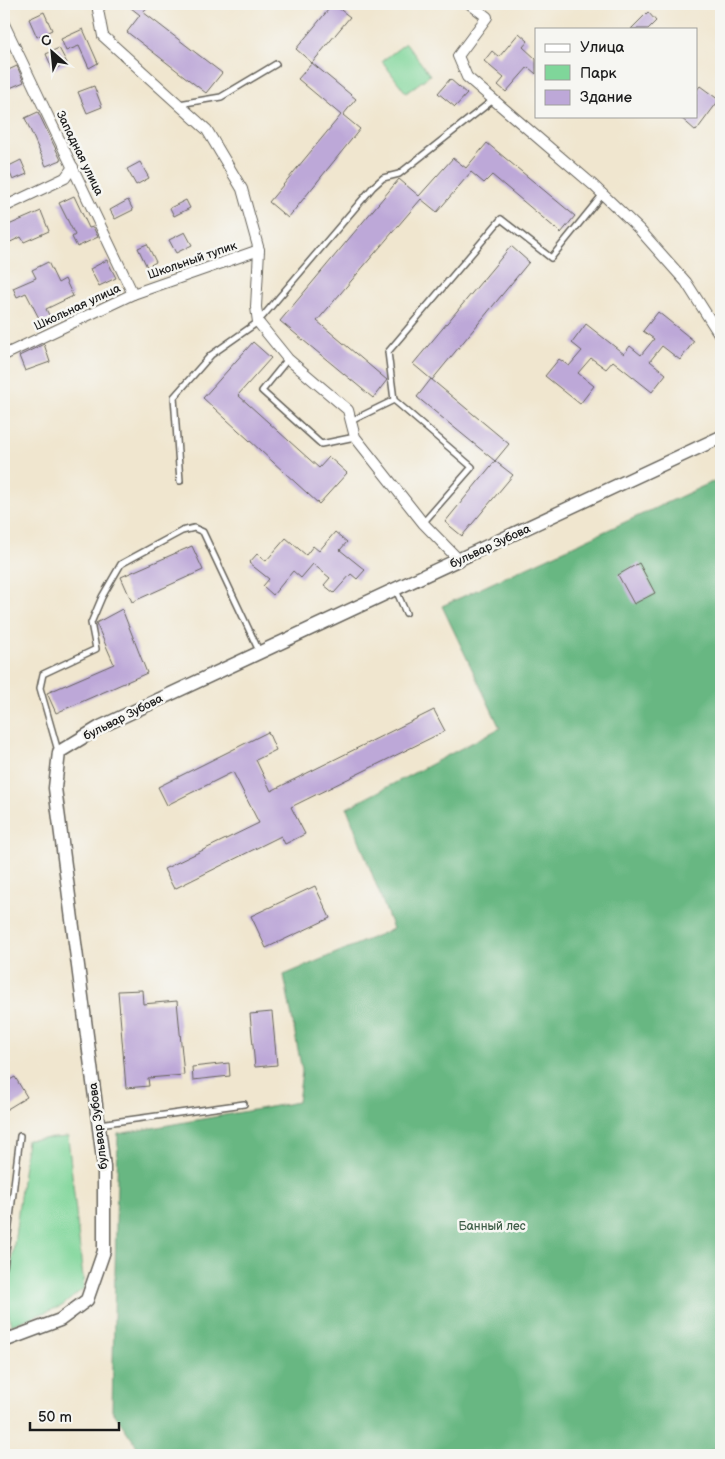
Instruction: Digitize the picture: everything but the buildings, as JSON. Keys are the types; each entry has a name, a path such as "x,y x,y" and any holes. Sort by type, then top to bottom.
{"street":[{"path":"470,4 487,17 458,56 467,77 603,194 639,230 686,282 721,337"},
{"path":"99,6 103,36 207,130 242,189 259,250 256,307 258,322 288,358 348,410 355,437 423,523 460,561"},
{"name":"Западная улица","path":"4,24 8,42 73,167 133,294"},
{"path":"4,207 65,178 73,167"},
{"name":"Школьный тупик","path":"133,294 259,250"},
{"name":"Школьная улица","path":"4,355 133,294"},
{"name":"бульвар Зубова","path":"7,1336 60,1320 87,1300 104,1251 104,1167 55,788 59,752 100,726 460,561 721,438"}],"lane":[{"path":"178,104 221,97 276,64"},
{"path":"180,481 174,397 211,355 258,322 373,187 383,178 399,174 494,100"},
{"path":"423,523 472,467 394,400 388,352 501,219 551,258 603,194"},
{"path":"288,358 262,391 321,444 355,437"},
{"path":"351,422 394,400"},
{"path":"59,752 40,688 43,674 96,649 91,623 102,597 121,564 182,531 194,528 204,532 260,652"},
{"path":"396,590 406,614"},
{"path":"98,1124 244,1104"},
{"path":"4,1267 20,1136"}],"green space":[{"path":"406,43 430,75 406,93 382,61"},
{"name":"Банный лес","path":"721,478 721,1447 698,1455 143,1455 112,1410 118,1134 298,1102 302,1071 284,975 393,929 347,808 500,728 442,606"},
{"path":"68,1137 84,1288 62,1306 11,1325 5,1298 11,1269 27,1140"}]}
